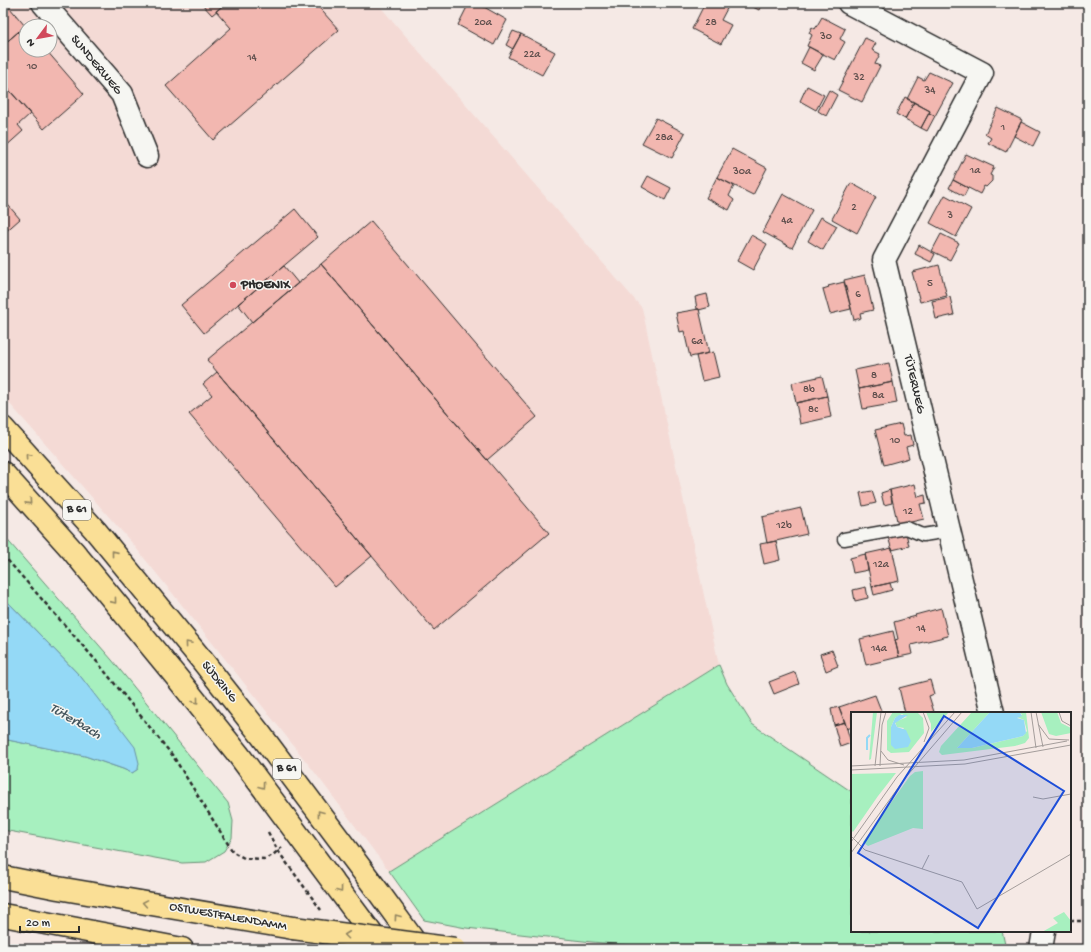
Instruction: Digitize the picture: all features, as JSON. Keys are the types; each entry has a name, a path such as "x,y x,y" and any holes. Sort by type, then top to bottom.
{"main road":[{"name":"SÜDRING","path":"3,428 95,530 224,688 376,887 420,949"},
{"path":"3,473 73,551 238,754 383,949"},
{"name":"OSTWESTFALENDAMM","path":"3,877 58,888 293,928 455,949"},
{"path":"3,915 182,949"}],"street":[{"name":"SUNDERWEG","path":"43,3 122,94 147,156"},
{"name":"TÜTERWEG","path":"848,3 982,73 884,260 993,712"},
{"path":"1041,949 1044,932"}],"lane":[{"path":"844,539 906,528 923,535 949,531"}],"path":[{"path":"3,555 98,663 173,756 233,852 244,858 264,859 278,851 298,834"},
{"path":"265,827 278,851 323,913"},
{"path":"1071,921 1088,921"}],"shaded area":[{"path":"3,3 377,3 642,308 719,665 389,871 316,774 132,543 3,396"}],"green space":[{"path":"3,535 112,660 228,803 233,821 232,838 224,851 206,862 182,863 3,830 3,739 85,756 132,773 138,769 81,677 3,597"},
{"path":"719,665 727,684 752,724 851,791 851,932 1002,932 1006,949 671,949 466,928 424,920 389,871"}],"water":[{"name":"Tüterbach","path":"3,597 81,677 135,747 139,763 138,769 132,773 85,756 3,739"}],"building":[{"path":"201,3 226,3 212,15"},
{"path":"226,3 257,3 259,5 261,3 315,3 339,30 213,140 166,86 231,28 216,11"},
{"path":"469,3 477,3 507,20 494,45 458,25"},
{"path":"705,3 730,3 721,20 731,25 721,44 692,29"},
{"path":"745,3 763,3 759,10"},
{"path":"10,8 18,18 18,32 3,45 3,14"},
{"path":"822,17 845,29 840,39 845,42 835,60 807,46 812,35 809,33 812,27 815,29"},
{"path":"513,31 521,34 513,49 506,45"},
{"path":"18,32 18,58 53,58 84,94 44,129 3,83 3,45"},
{"path":"521,34 555,52 542,75 508,57"},
{"path":"865,38 876,43 872,50 880,54 875,64 880,66 862,102 838,90"},
{"path":"809,47 823,55 814,70 801,63"},
{"path":"929,72 953,83 935,116 929,113 930,111 907,99 918,77 924,80"},
{"path":"3,83 30,114 18,125 23,131 3,149"},
{"path":"807,86 824,95 816,110 800,101"},
{"path":"829,90 837,95 826,116 818,111"},
{"path":"905,97 914,102 905,119 896,114"},
{"path":"914,102 930,111 921,128 905,119"},
{"path":"998,108 1022,120 1006,152 988,143 991,138 985,134"},
{"path":"929,113 935,116 927,131 921,128"},
{"path":"656,118 685,133 672,158 642,143"},
{"path":"1021,122 1040,132 1033,146 1014,136"},
{"path":"732,149 767,168 753,195 717,177"},
{"path":"966,154 994,167 990,175 992,176 992,181 986,187 984,186 980,194 953,180"},
{"path":"648,176 671,188 665,200 642,187"},
{"path":"717,177 734,186 729,196 734,200 729,210 706,198"},
{"path":"953,180 968,188 964,196 949,188"},
{"path":"851,183 876,197 857,233 832,219"},
{"path":"783,194 812,210 792,248 763,232"},
{"path":"945,195 971,209 956,237 930,223"},
{"path":"3,199 20,219 3,234"},
{"name":"PHOENIX","path":"295,209 318,237 204,333 181,305"},
{"path":"821,217 837,226 823,250 808,241"},
{"path":"371,221 537,417 487,460 321,264"},
{"path":"941,234 959,243 950,260 932,251"},
{"path":"751,235 767,244 753,270 737,261"},
{"path":"919,245 935,254 931,262 915,254"},
{"path":"321,264 549,533 434,630 207,360"},
{"path":"939,265 947,296 920,302 912,272"},
{"path":"284,266 298,283 252,322 238,304"},
{"path":"865,275 873,310 860,313 861,318 854,320 844,280"},
{"path":"844,282 851,309 830,314 823,289 829,287 828,286"},
{"path":"707,294 710,307 699,310 697,309 695,297"},
{"path":"950,297 954,315 936,319 932,301"},
{"path":"699,309 709,353 690,357 684,331 680,332 676,313"},
{"path":"713,352 719,377 702,381 696,356"},
{"path":"889,363 893,382 859,389 855,370"},
{"path":"217,372 372,556 335,587 189,414 212,395 203,384"},
{"path":"822,376 827,396 796,403 792,383"},
{"path":"893,382 897,403 863,409 859,389"},
{"path":"827,396 831,417 800,424 796,403"},
{"path":"901,424 904,436 911,435 913,445 906,447 909,458 884,465 875,430"},
{"path":"915,484 918,497 925,495 926,503 920,504 924,519 898,525 890,490"},
{"path":"890,490 892,503 884,505 881,493"},
{"path":"872,491 876,503 863,506 860,493"},
{"path":"801,508 807,534 767,543 762,517"},
{"path":"906,533 909,546 892,550 888,537"},
{"path":"776,541 780,560 764,564 760,544"},
{"path":"892,548 899,581 872,587 865,554"},
{"path":"865,554 868,570 853,573 850,558"},
{"path":"890,583 892,590 874,595 872,587"},
{"path":"866,587 868,598 855,601 853,590"},
{"path":"941,608 948,636 911,645 913,654 899,657 895,640 898,639 894,622"},
{"path":"893,631 899,657 866,665 860,639"},
{"path":"832,650 838,666 826,671 820,654"},
{"path":"795,672 799,684 774,694 769,682"},
{"path":"930,680 934,694 929,696 934,712 905,712 899,688"},
{"path":"875,695 882,712 851,712 851,727 847,729 839,707"},
{"path":"839,707 845,722 834,725 831,709"},
{"path":"845,722 851,743 840,747 834,725"}],"place":[{"name":"PHOENIX","path":"233,285"}]}
